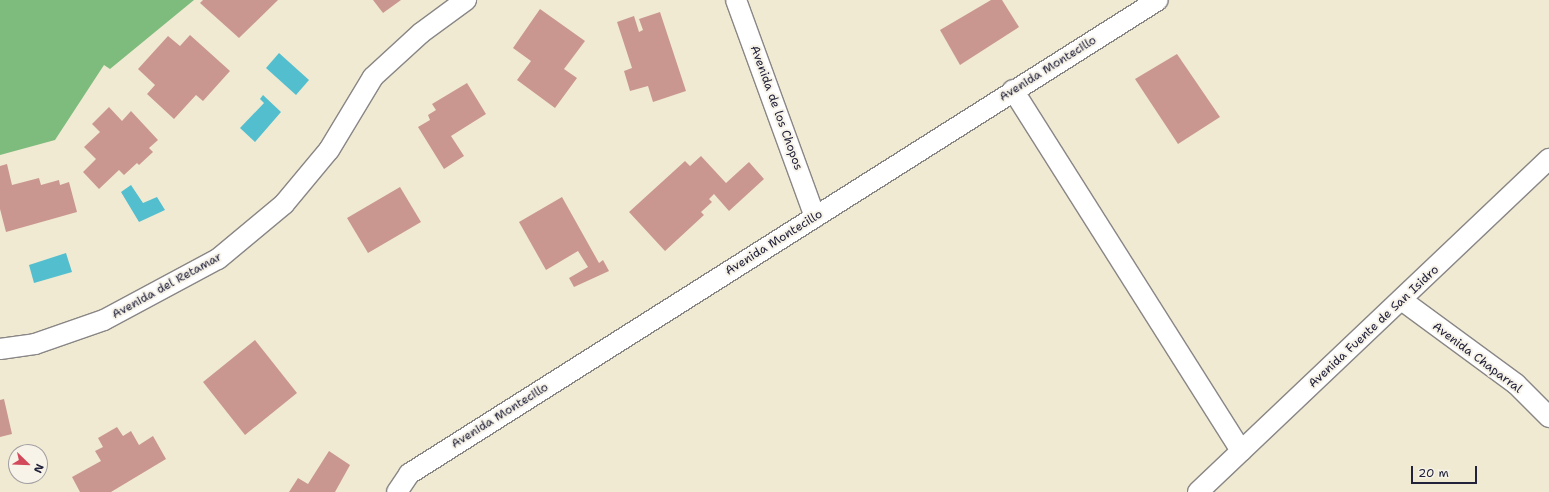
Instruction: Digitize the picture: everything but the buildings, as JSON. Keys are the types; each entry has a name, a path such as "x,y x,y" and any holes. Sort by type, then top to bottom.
{"street":[{"name":"Avenida del Retamar","path":"0,349 35,344 104,320 218,259 284,204 329,150 373,77 421,33 466,0"},
{"name":"Avenida de los Chopos","path":"736,0 815,217"},
{"name":"Avenida Montecillo","path":"397,492 409,474 1013,90 1158,0"},
{"path":"1013,90 1241,451"},
{"name":"Avenida Fuente de San Isidro","path":"1198,492 1403,301 1549,159"},
{"name":"Avenida Chaparral","path":"1403,301 1516,384 1549,418"}],"green space":[{"path":"0,0 194,0 110,69 104,65 55,140 0,155"}],"water":[{"path":"279,53 309,80 296,95 266,68"},
{"path":"263,95 281,112 255,142 240,128 264,103 260,99"},
{"path":"131,185 143,203 157,197 165,210 139,222 121,192"},
{"path":"66,253 72,272 34,283 29,265"}]}
